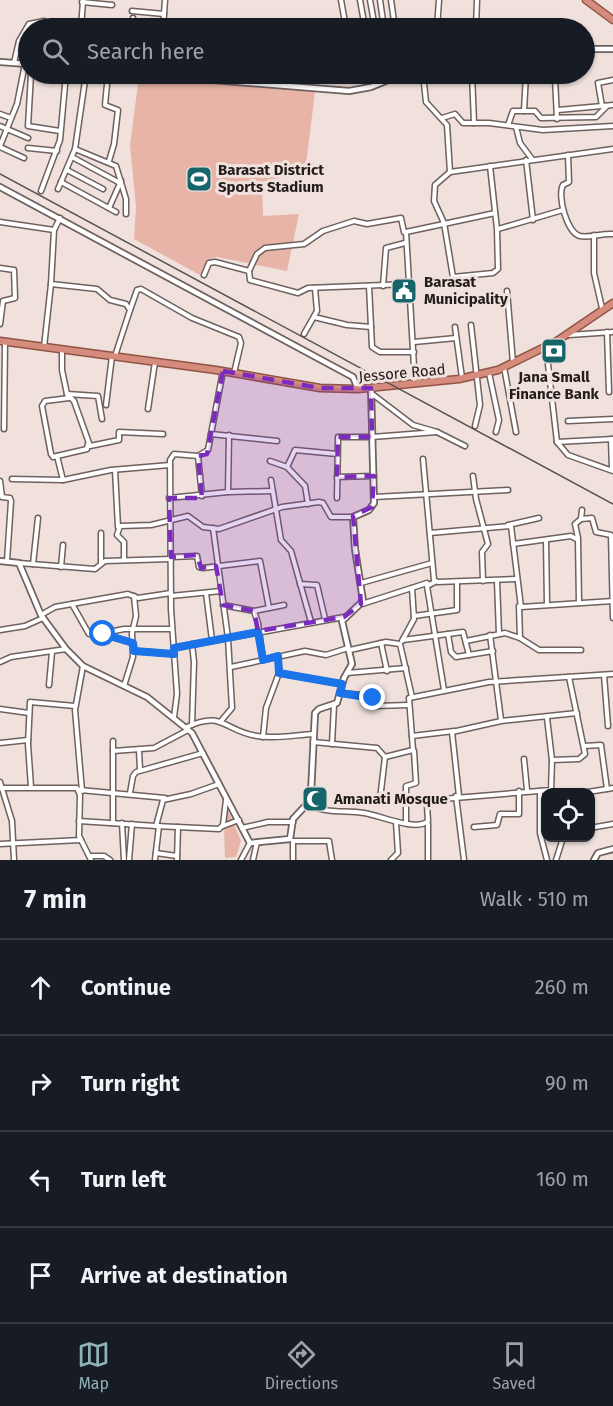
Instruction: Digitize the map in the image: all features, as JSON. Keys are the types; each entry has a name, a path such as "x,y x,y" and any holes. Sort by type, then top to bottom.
{"highway":[{"path":"586,0 613,20"},
{"name":"Jessore Road","path":"2,342 155,361 320,388 371,391 489,373 546,347 567,335 602,308 613,303"}],"street":[{"path":"164,18 165,0"},
{"path":"341,0 344,18"},
{"path":"360,0 363,18"},
{"path":"370,0 373,18"},
{"path":"380,0 383,18"},
{"path":"391,0 393,18"},
{"path":"438,18 439,0"},
{"path":"476,18 477,0"},
{"path":"82,18 83,1 112,5"},
{"path":"132,11 164,14"},
{"path":"595,49 613,49"},
{"path":"14,63 18,50"},
{"path":"0,62 18,63"},
{"path":"604,106 598,83 613,80"},
{"path":"22,84 0,147 24,158"},
{"path":"31,84 28,126 61,131"},
{"path":"41,190 57,151 65,84"},
{"path":"58,189 75,149 85,84"},
{"path":"107,84 105,105 118,110 114,144 108,161"},
{"path":"271,84 349,91 378,84"},
{"path":"424,84 426,102 442,118 449,134 450,171"},
{"path":"472,84 474,123"},
{"path":"524,111 525,84"},
{"path":"556,84 557,119"},
{"path":"558,110 613,105"},
{"path":"508,125 510,112 537,111 541,118 557,119 596,117 604,106"},
{"path":"0,114 11,118"},
{"path":"442,118 455,114 461,122 543,130 613,126"},
{"path":"0,126 28,138"},
{"path":"516,127 520,143 532,159"},
{"path":"28,148 57,151"},
{"path":"75,149 116,166 126,199 126,214"},
{"path":"490,166 497,229 498,269 493,273 453,277 444,223 436,210 434,191 439,180 450,171 613,149"},
{"path":"568,155 569,182 562,185 560,190 563,210 577,236 613,234"},
{"path":"72,157 121,181"},
{"path":"526,160 533,220"},
{"path":"67,170 103,189"},
{"path":"109,208 121,181"},
{"path":"61,182 116,212"},
{"path":"0,189 60,218 353,377 358,389"},
{"path":"497,229 563,210"},
{"path":"405,236 409,230 495,213"},
{"path":"44,347 54,230 60,218"},
{"path":"408,284 315,288 294,292 250,280 249,271 257,254 265,248 304,244 323,231 354,221 367,224 401,218 405,236 414,342 415,384"},
{"path":"0,222 54,230"},
{"path":"594,234 594,273 602,308"},
{"path":"383,286 386,248 405,243"},
{"path":"204,275 212,262 249,271"},
{"path":"0,268 14,270 17,294 15,298 3,301 0,324"},
{"path":"51,284 98,289 110,300 126,304 130,310"},
{"path":"369,286 372,347 376,351 414,352"},
{"path":"304,334 314,317 317,306 315,288"},
{"path":"106,405 113,355 137,290 141,289 192,318 239,337 241,343 234,373"},
{"path":"507,291 513,363"},
{"path":"314,317 335,323 371,327"},
{"path":"471,325 480,412 475,426"},
{"path":"455,327 461,379"},
{"path":"607,332 609,392"},
{"path":"567,335 613,332"},
{"path":"414,342 456,338"},
{"path":"2,342 4,429"},
{"path":"546,347 557,442 566,454 613,470 612,439 557,442"},
{"path":"62,349 62,370 68,396 74,401 88,444 87,449 57,456 51,454 42,406 45,401 68,396 98,396 102,419"},
{"path":"148,409 155,361"},
{"path":"504,367 516,432"},
{"path":"174,717 177,694 172,628 170,465 174,454 198,456 208,450 223,371"},
{"path":"489,373 499,420 496,432"},
{"path":"371,391 413,425 437,432 465,446"},
{"path":"118,527 151,525 188,516 200,526 227,527 275,509 323,503 332,517 353,518 372,507 374,496 371,391"},
{"path":"568,421 613,418"},
{"path":"88,444 90,446 118,440 119,432 163,434"},
{"path":"337,498 338,436 372,437 437,432"},
{"path":"211,434 277,441"},
{"path":"228,492 229,435"},
{"path":"287,467 293,450 337,454"},
{"path":"57,456 63,480"},
{"path":"198,456 202,496"},
{"path":"423,459 435,582"},
{"path":"270,461 287,467 305,486 308,504"},
{"path":"12,479 63,480 114,470 170,465"},
{"path":"114,470 118,537 124,542 124,560"},
{"path":"337,477 374,476"},
{"path":"473,476 488,544 482,552 483,581"},
{"path":"271,480 281,540 290,549 311,622"},
{"path":"0,481 2,497 10,498 12,501 7,561"},
{"path":"374,496 508,490"},
{"path":"169,498 228,492 272,491"},
{"path":"581,519 582,510"},
{"path":"33,564 38,518"},
{"path":"353,518 363,597 361,604"},
{"path":"430,533 484,530 539,518"},
{"path":"579,603 578,540 574,524 581,519 591,518 596,532 608,532 611,535 613,618"},
{"path":"507,525 511,526 520,638"},
{"path":"213,528 216,566 231,667 232,708 221,721"},
{"path":"0,561 97,569 101,563 100,533"},
{"path":"513,544 571,536 578,540"},
{"path":"546,540 547,604"},
{"path":"61,567 63,544"},
{"path":"101,563 197,556 201,568 260,561 268,608"},
{"path":"361,583 432,562"},
{"path":"19,563 42,616 66,650 83,666 147,697 189,727 250,843"},
{"path":"174,648 344,617 361,604 435,582 516,579"},
{"path":"497,581 499,634"},
{"path":"414,616 456,610 457,582"},
{"path":"300,584 317,585 325,619"},
{"path":"427,584 444,690"},
{"path":"412,588 414,616 402,642 412,697"},
{"path":"0,630 21,627 51,609 128,594 138,598 221,591"},
{"path":"206,593 212,640"},
{"path":"124,686 134,651 133,629 136,616 134,596"},
{"path":"519,606 523,608 547,604 613,601"},
{"path":"72,604 86,632 103,634 133,643"},
{"path":"223,605 254,611 284,605"},
{"path":"254,611 263,660"},
{"path":"332,744 334,705 352,664 343,624 344,617"},
{"path":"103,634 133,629 172,628"},
{"path":"231,667 313,650 326,655 381,643 402,642 463,632 469,655"},
{"path":"466,640 508,633 539,650 581,650"},
{"path":"448,634 454,656 493,651"},
{"path":"490,635 501,720"},
{"path":"381,643 387,671"},
{"path":"189,727 194,662 192,644"},
{"path":"0,662 11,657 66,650"},
{"path":"134,651 174,654"},
{"path":"49,685 52,652"},
{"path":"263,736 266,708 279,673 278,656"},
{"path":"83,666 75,706 81,840 90,858 104,856 110,860"},
{"path":"347,673 406,668"},
{"path":"279,673 342,684"},
{"path":"406,823 406,786 416,783 408,699 497,681 613,674"},
{"path":"604,675 608,726"},
{"path":"552,760 582,759 584,746 569,677"},
{"path":"340,693 372,696 378,706 408,705"},
{"path":"31,787 28,740 32,701 75,706"},
{"path":"293,860 293,822 307,804 311,793 316,710 334,705"},
{"path":"0,709 29,713"},
{"path":"412,736 454,731 501,720 548,718 577,713"},
{"path":"548,718 552,760 551,788"},
{"path":"113,751 158,747 204,720 221,721 241,732 263,736 313,734"},
{"path":"454,731 451,735 464,860"},
{"path":"0,743 28,740"},
{"path":"113,741 113,823"},
{"path":"313,742 377,748 385,757 380,799"},
{"path":"584,746 602,745 607,789"},
{"path":"385,757 412,753 414,747"},
{"path":"139,750 140,770"},
{"path":"130,793 132,776 140,770 203,753"},
{"path":"524,759 527,790"},
{"path":"0,782 10,811 15,843 14,860"},
{"path":"155,860 160,802 220,783"},
{"path":"1,788 74,787 80,790 168,798"},
{"path":"595,791 613,788"},
{"path":"428,860 429,801 457,796 527,790 540,791 540,832 547,860"},
{"path":"474,827 497,825 500,814 519,814 519,791"},
{"path":"222,827 227,796"},
{"path":"307,804 320,810 361,812 396,822 428,823"},
{"path":"79,821 215,829 238,820"},
{"path":"242,828 268,822 293,822"},
{"path":"391,860 398,853 396,822"},
{"path":"122,823 124,860"},
{"path":"129,860 132,824"},
{"path":"595,827 613,824"},
{"path":"156,853 177,858 178,827"},
{"path":"250,843 286,840 292,834"},
{"path":"0,844 81,840"},
{"path":"293,841 329,841 332,860"},
{"path":"556,860 561,842"},
{"path":"243,859 250,843"},
{"path":"253,860 257,843"},
{"path":"594,860 598,854 613,849"}],"highlighted area":[{"path":"223,371 320,388 371,388 372,437 338,437 337,477 374,476 372,507 353,516 361,604 344,617 258,631 254,611 223,605 216,566 201,568 197,555 171,557 169,498 202,498 198,456 207,454"}],"shaded area":[{"path":"138,84 227,84 315,92 305,172 262,182 263,216 299,214 287,271 217,257 207,260 200,275 134,239 136,207 130,145"},
{"path":"227,808 241,841 236,857 225,858 224,825"}],"railway":[{"path":"0,174 613,504"}],"place":[{"name":"Barasat District Sports Stadium","path":"199,179"},
{"name":"Barasat Municipality","path":"404,291"},
{"name":"Jana Small Finance Bank","path":"554,351"},
{"name":"Amanati Mosque","path":"315,799"}],"route":[{"path":"103,634 133,643 134,651 174,654 174,648 258,632 263,660 278,656 279,673 342,684 340,693 369,695 373,698"}]}
